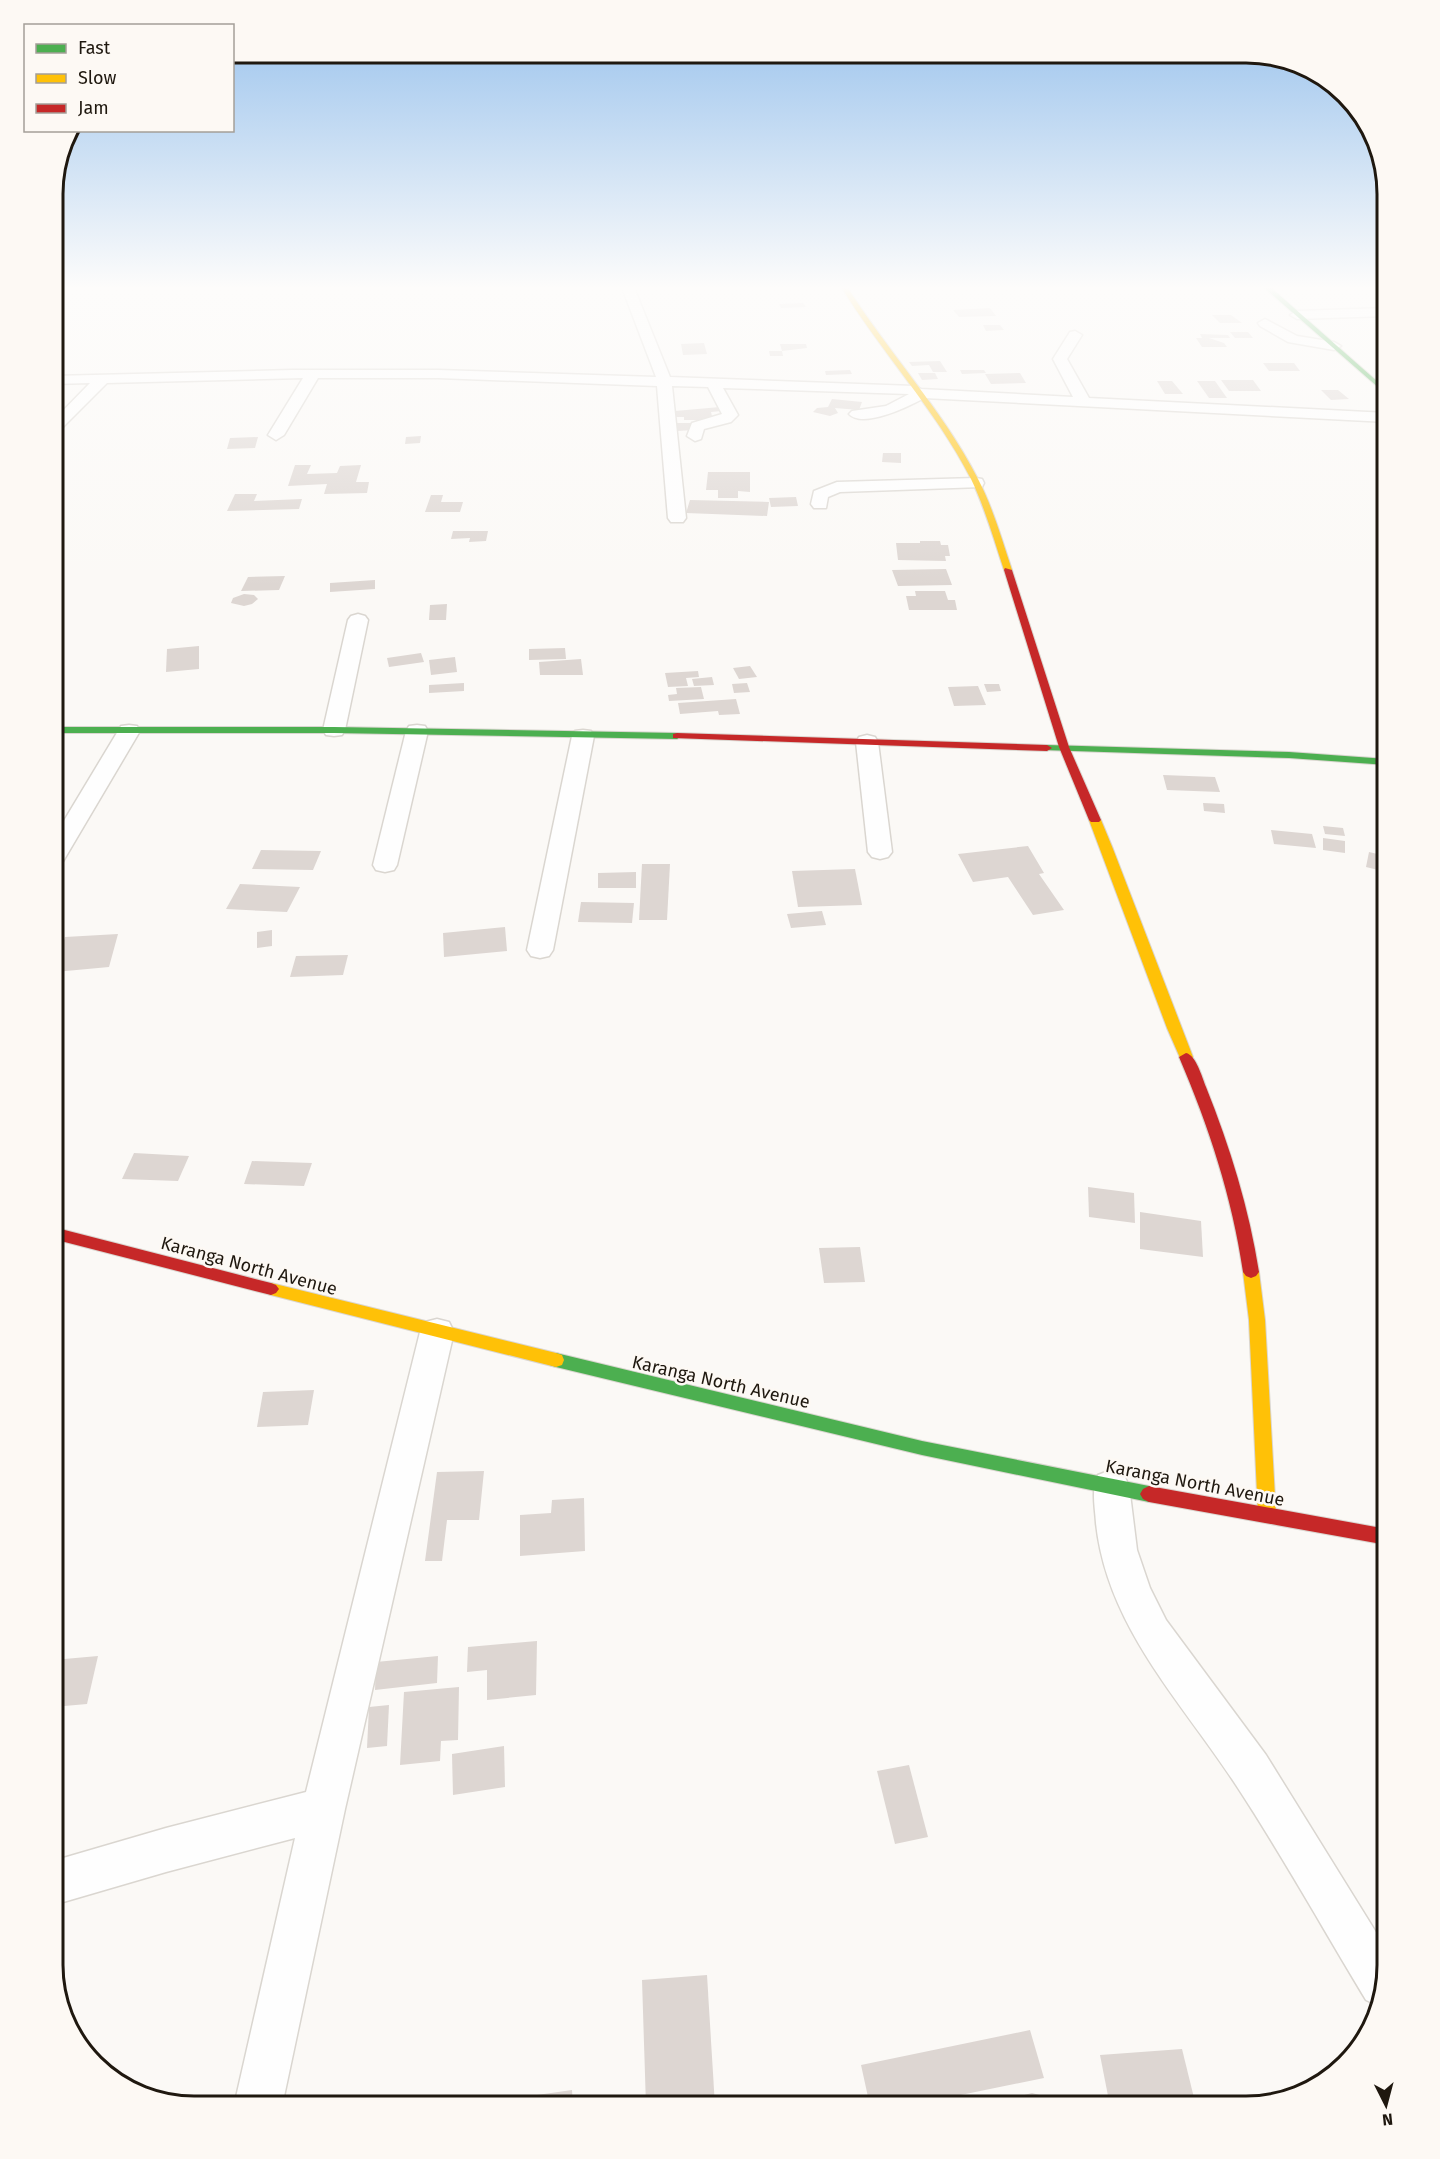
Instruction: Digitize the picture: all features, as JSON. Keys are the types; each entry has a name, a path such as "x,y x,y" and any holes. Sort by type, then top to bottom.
{"street":[{"path":"63,419 96,386"},
{"path":"276,435 306,386"},
{"path":"665,386 677,518"},
{"path":"696,435 697,426 726,419 729,415 715,386"},
{"path":"783,386 1377,417"},
{"path":"912,386 950,437 976,483 994,527 1064,747 1120,878 1167,1014 1205,1100 1227,1165 1247,1241 1257,1320 1267,1515"},
{"path":"1074,386 1083,401"},
{"path":"857,414 890,410 917,393"},
{"path":"820,504 820,495 837,487 976,483"},
{"path":"334,730 358,620"},
{"path":"63,730 417,731 1064,747 1288,755 1377,761"},
{"path":"63,841 129,731"},
{"path":"385,865 417,731"},
{"path":"540,950 583,736"},
{"path":"867,742 880,852"},
{"name":"Karanga North Avenue","path":"63,1236 437,1332 922,1448 1111,1486 1377,1535"},
{"path":"260,2096 323,1809 437,1332"},
{"path":"1111,1486 1118,1550 1132,1593 1152,1633 1251,1770 1376,1975"},
{"path":"63,1879 323,1809"}],"building":[{"path":"1160,386 1176,386 1183,394 1165,394"},
{"path":"1200,386 1218,386 1227,398 1209,398"},
{"path":"1225,386 1257,386 1261,391 1229,391"},
{"path":"1321,390 1338,390 1349,399 1331,400"},
{"path":"832,399 862,402 859,410 835,408 838,413 830,416 813,412 817,408 828,407"},
{"path":"720,407 721,411 711,412 713,420 684,420 684,417 676,417 675,411"},
{"path":"675,423 691,423 694,430 677,431"},
{"path":"421,436 420,443 405,444 406,437"},
{"path":"258,437 255,448 227,449 230,438"},
{"path":"883,453 901,453 901,463 882,462"},
{"path":"295,465 311,465 307,474 337,473 340,466 361,465 356,482 369,482 367,493 324,494 327,484 288,486"},
{"path":"708,472 750,472 750,492 738,491 738,498 718,498 718,490 706,490"},
{"path":"235,494 257,494 254,501 302,499 299,509 227,511"},
{"path":"431,495 443,495 441,502 463,502 460,512 425,512"},
{"path":"796,497 798,506 771,507 769,498"},
{"path":"690,500 769,502 767,516 686,513"},
{"path":"453,531 488,531 486,541 469,542 470,538 451,539"},
{"path":"920,541 940,541 941,545 948,545 950,556 945,556 946,561 898,560 896,543 920,543"},
{"path":"946,569 952,585 898,586 892,570"},
{"path":"285,576 279,590 241,591 248,577"},
{"path":"375,580 375,589 330,592 330,583"},
{"path":"915,591 945,591 948,600 955,600 957,610 909,610 906,596 916,596"},
{"path":"244,594 254,595 258,599 244,606 231,603 233,598"},
{"path":"447,604 446,620 429,620 430,605"},
{"path":"199,646 199,669 166,672 167,649"},
{"path":"565,648 566,659 529,660 529,649"},
{"path":"421,653 424,662 389,667 387,658"},
{"path":"455,657 457,672 431,675 429,660"},
{"path":"581,659 583,675 540,675 539,662"},
{"path":"750,666 757,677 739,679 733,668"},
{"path":"698,671 699,677 686,678 688,686 668,687 665,673"},
{"path":"712,677 714,685 694,686 692,679"},
{"path":"464,683 464,691 429,693 429,685"},
{"path":"747,683 750,692 734,693 732,684"},
{"path":"984,684 999,684 1001,691 987,692"},
{"path":"978,686 986,705 954,706 948,687"},
{"path":"701,687 704,699 669,701 668,695 677,694 676,688"},
{"path":"736,699 740,714 719,715 718,711 680,714 678,703"},
{"path":"1163,775 1215,777 1220,792 1167,790"},
{"path":"1203,803 1224,804 1225,813 1204,811"},
{"path":"1323,826 1343,828 1345,836 1325,834"},
{"path":"1271,830 1312,834 1316,848 1274,844"},
{"path":"1323,838 1345,841 1345,853 1323,850"},
{"path":"1028,846 1044,873 1039,874 1064,910 1033,915 1008,877 973,882 958,854"},
{"path":"261,850 321,851 313,870 252,869"},
{"path":"1369,852 1377,854 1377,870 1366,867"},
{"path":"642,864 670,864 667,920 639,920"},
{"path":"855,869 862,905 798,907 792,871"},
{"path":"636,872 636,888 598,888 598,873"},
{"path":"240,884 300,887 287,912 226,909"},
{"path":"581,902 634,903 632,923 578,922"},
{"path":"822,911 826,925 791,928 787,914"},
{"path":"505,927 507,951 444,957 443,933"},
{"path":"272,930 272,946 257,948 257,932"},
{"path":"118,934 109,967 63,971 65,937"},
{"path":"348,955 343,975 290,977 296,956"},
{"path":"134,1153 189,1156 178,1181 122,1179"},
{"path":"252,1161 312,1163 304,1186 244,1184"},
{"path":"1088,1187 1134,1193 1135,1223 1089,1217"},
{"path":"1140,1212 1201,1221 1203,1257 1140,1249"},
{"path":"860,1247 865,1282 824,1283 819,1248"},
{"path":"314,1390 308,1425 257,1427 263,1392"},
{"path":"484,1471 479,1520 447,1520 442,1561 425,1561 437,1472"},
{"path":"584,1498 585,1551 520,1556 520,1515 551,1513 552,1500"},
{"path":"537,1641 536,1695 487,1700 487,1670 467,1672 468,1647"},
{"path":"98,1656 87,1704 63,1706 63,1659"},
{"path":"438,1656 437,1683 375,1690 376,1662"},
{"path":"459,1687 458,1740 441,1741 440,1761 400,1765 404,1692"},
{"path":"389,1705 387,1746 367,1748 369,1707"},
{"path":"504,1746 505,1787 453,1795 452,1754"},
{"path":"909,1765 928,1837 895,1844 877,1771"},
{"path":"707,1975 714,2096 646,2096 642,1980"},
{"path":"1030,2030 1044,2078 956,2096 868,2096 861,2065"},
{"path":"1182,2049 1194,2096 1108,2096 1100,2055"},
{"path":"572,2090 572,2096 537,2096"},
{"path":"1032,2093 1043,2096 1021,2096"}],"traffic: fast":[{"path":"63,730 334,730 677,736"},
{"path":"1047,748 1289,755 1377,761"},
{"path":"556,1360 922,1448 1149,1494"}],"traffic: slow":[{"path":"912,386 950,437 975,480 1008,570"},
{"path":"1095,820 1186,1057"},
{"path":"1251,1272 1257,1320 1267,1515"},
{"path":"271,1289 556,1360"}],"traffic: jam":[{"path":"1008,570 1064,747 1095,820"},
{"path":"677,736 1047,748"},
{"path":"1186,1057 1208,1109 1226,1162 1241,1217 1251,1272"},
{"path":"63,1236 271,1289"},
{"path":"1149,1494 1377,1535"}]}
